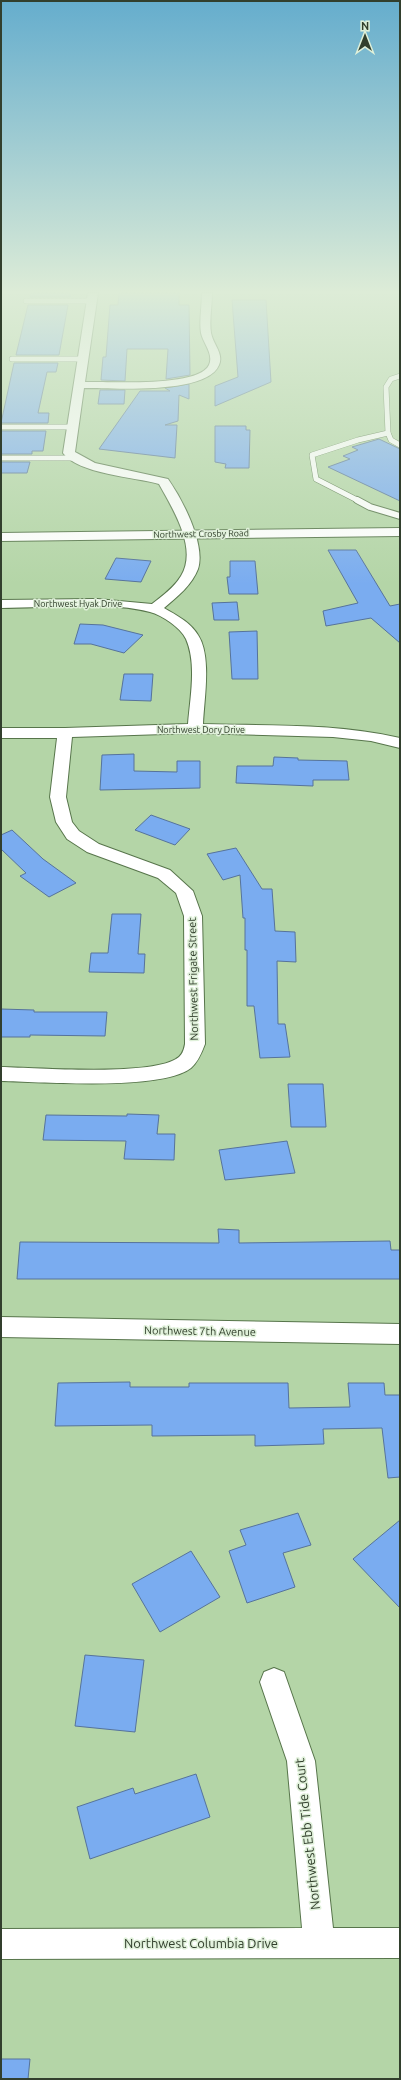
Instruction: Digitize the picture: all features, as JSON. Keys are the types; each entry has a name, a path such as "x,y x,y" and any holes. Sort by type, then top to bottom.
{"street":[{"path":"78,390 69,453 74,458 95,468 133,473 164,482 190,535 193,562 187,576 172,595 154,609"},
{"name":"Northwest Crosby Road","path":"1,536 400,532"},
{"name":"Northwest Hyak Drive","path":"1,604 131,605 154,609 178,621 192,636 198,650 195,728"},
{"name":"Northwest Dory Drive","path":"1,732 65,733 195,728 333,732 371,736 400,743"},
{"name":"Northwest Frigate Street","path":"1,1074 144,1075 182,1065 191,1056 196,1044 193,916 184,891 164,874 93,848 73,835 64,822 58,797 65,733"},
{"name":"Northwest 7th Avenue","path":"1,1327 400,1334"},
{"name":"Northwest Ebb Tide Court","path":"274,1682 301,1761 319,1942"},
{"name":"Northwest Columbia Drive","path":"1,1944 319,1942 400,1943"}],"lane":[{"path":"386,390 388,433 391,440 400,445"},
{"path":"1,427 73,427"},
{"path":"388,433 358,440 312,456 316,479 370,507 400,516"},
{"path":"1,458 74,458"}],"building":[{"path":"8,390 43,390 38,413 49,413 48,423 1,423"},
{"path":"100,390 125,390 124,404 98,404"},
{"path":"168,390 189,390 189,399 179,395 178,421 165,425 177,425 175,458 99,449 140,391 170,391"},
{"path":"215,390 252,390 215,406"},
{"path":"215,426 246,426 246,430 250,430 249,468 225,468 226,464 215,462"},
{"path":"1,431 46,431 43,451 32,451 32,454 1,454"},
{"path":"379,439 400,449 400,501 328,467 350,459 343,456 358,450 352,447"},
{"path":"1,462 30,462 27,473 1,473"},
{"path":"328,550 356,550 390,606 400,604 400,643 371,618 326,626 323,611 358,603"},
{"path":"116,558 151,561 141,582 105,579"},
{"path":"230,561 255,561 258,594 229,594 227,577 230,577"},
{"path":"237,602 239,620 214,620 212,603"},
{"path":"80,624 103,625 143,635 124,653 91,644 74,644"},
{"path":"257,631 258,679 232,679 229,632"},
{"path":"124,674 153,674 151,701 120,700"},
{"path":"134,754 134,771 177,772 177,761 200,761 200,788 100,790 102,755"},
{"path":"274,757 298,758 298,760 347,761 349,780 313,780 313,786 236,783 237,766 273,766"},
{"path":"151,815 190,829 175,845 135,830"},
{"path":"12,830 43,859 76,883 49,897 20,876 26,873 1,849 1,835"},
{"path":"236,848 262,889 272,889 275,931 295,932 296,962 277,961 278,1024 285,1024 290,1057 260,1058 254,1006 247,1006 247,950 245,950 245,918 243,918 240,875 223,880 207,854"},
{"path":"112,914 141,914 138,954 145,954 144,973 89,972 91,953 108,953"},
{"path":"1,1009 34,1010 34,1012 107,1012 105,1036 30,1035 30,1037 1,1037"},
{"path":"288,1084 323,1084 326,1127 291,1127"},
{"path":"127,1114 159,1115 157,1134 175,1134 174,1160 124,1159 126,1141 43,1140 46,1115 127,1116"},
{"path":"287,1141 295,1173 225,1180 219,1150"},
{"path":"218,1229 239,1230 239,1243 390,1241 391,1250 400,1250 400,1279 17,1279 20,1242 219,1243"},
{"path":"130,1382 130,1387 189,1387 189,1383 288,1383 289,1408 350,1407 348,1383 384,1383 385,1395 400,1395 400,1477 388,1478 382,1428 323,1429 324,1444 255,1446 255,1435 152,1436 152,1425 55,1426 58,1383"},
{"path":"298,1513 311,1545 283,1553 295,1587 247,1603 229,1551 246,1545 240,1530"},
{"path":"400,1520 400,1608 353,1559"},
{"path":"191,1551 220,1597 160,1632 132,1584"},
{"path":"85,1655 144,1660 135,1732 75,1726"},
{"path":"196,1774 210,1817 90,1859 77,1807 133,1788 135,1794"},
{"path":"1,2059 30,2059 28,2079 1,2079"}]}
